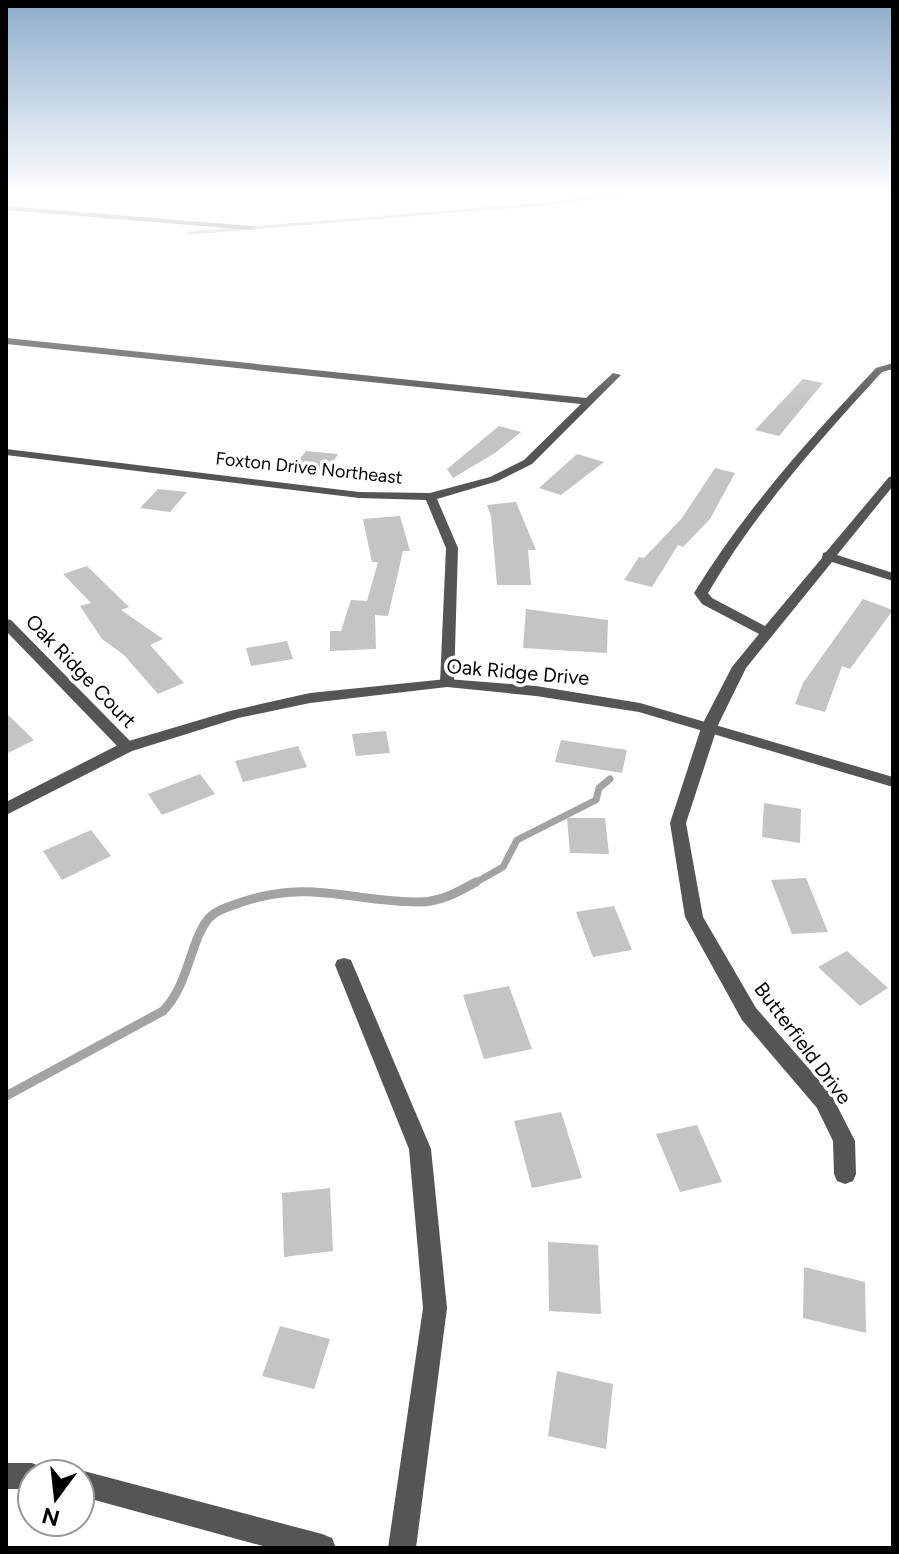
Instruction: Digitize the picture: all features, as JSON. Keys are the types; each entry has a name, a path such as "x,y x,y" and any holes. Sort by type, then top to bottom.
{"street":[{"path":"6,341 591,402"},
{"path":"765,632 707,601 701,593 756,508 796,459 879,370 893,366"},
{"name":"Foxton Drive Northeast","path":"6,452 359,495 430,497 514,470 528,462 616,375"},
{"name":"Butterfield Drive","path":"845,1174 844,1141 824,1101 749,1014 694,917 678,823 710,725 739,667 893,479"},
{"path":"430,497 452,548 447,683"},
{"path":"827,556 893,577"},
{"name":"Oak Ridge Court","path":"6,623 127,747"},
{"name":"Oak Ridge Drive","path":"6,809 127,747 235,714 310,698 447,683 591,698 710,725 893,782"},
{"path":"344,965 420,1149 435,1308 402,1548"},
{"path":"96,1487 322,1548"}],"building":[{"path":"803,379 823,383 779,436 755,430"},
{"path":"499,426 521,432 495,453 453,478 447,469"},
{"path":"306,451 338,454 327,472 293,468"},
{"path":"577,454 604,462 561,495 539,488"},
{"path":"715,468 735,473 710,519 683,547 678,545 652,587 624,580 639,557 644,558 682,518"},
{"path":"158,489 187,492 170,512 140,508"},
{"path":"516,502 536,550 528,550 531,585 497,585 491,516 487,505"},
{"path":"400,516 410,551 403,551 388,616 375,615 376,649 330,651 330,631 341,631 351,600 367,601 378,562 372,562 363,519"},
{"path":"87,566 129,607 121,610 163,639 150,645 184,683 158,694 124,655 102,639 80,606 91,603 63,574"},
{"path":"863,599 893,610 850,669 842,666 825,712 795,704 803,683"},
{"path":"526,609 608,620 607,653 523,648"},
{"path":"287,641 293,659 251,666 246,648"},
{"path":"6,713 34,740 6,754"},
{"path":"386,731 390,753 356,756 352,734"},
{"path":"561,740 627,750 622,773 555,762"},
{"path":"298,746 307,767 243,782 235,761"},
{"path":"200,774 215,794 162,815 148,794"},
{"path":"764,803 801,809 800,843 762,837"},
{"path":"567,818 605,818 609,854 570,853"},
{"path":"91,830 111,856 62,880 43,851"},
{"path":"806,878 828,932 792,934 771,880"},
{"path":"614,906 632,950 593,957 576,912"},
{"path":"847,951 888,988 860,1006 818,967"},
{"path":"509,986 532,1049 484,1059 463,995"},
{"path":"561,1112 582,1178 532,1188 514,1121"},
{"path":"697,1125 722,1182 680,1192 656,1134"},
{"path":"330,1188 333,1251 284,1257 282,1193"},
{"path":"548,1242 598,1245 601,1314 549,1311"},
{"path":"804,1267 865,1282 866,1333 803,1318"},
{"path":"280,1326 330,1339 314,1389 262,1376"},
{"path":"557,1371 613,1384 606,1449 548,1436"}],"waterway":[{"path":"473,884 503,867 517,840 596,800 599,788 610,779"},
{"path":"6,1096 163,1011 178,989 203,927 220,910 266,895 289,892 427,902 449,896 476,882"}]}
